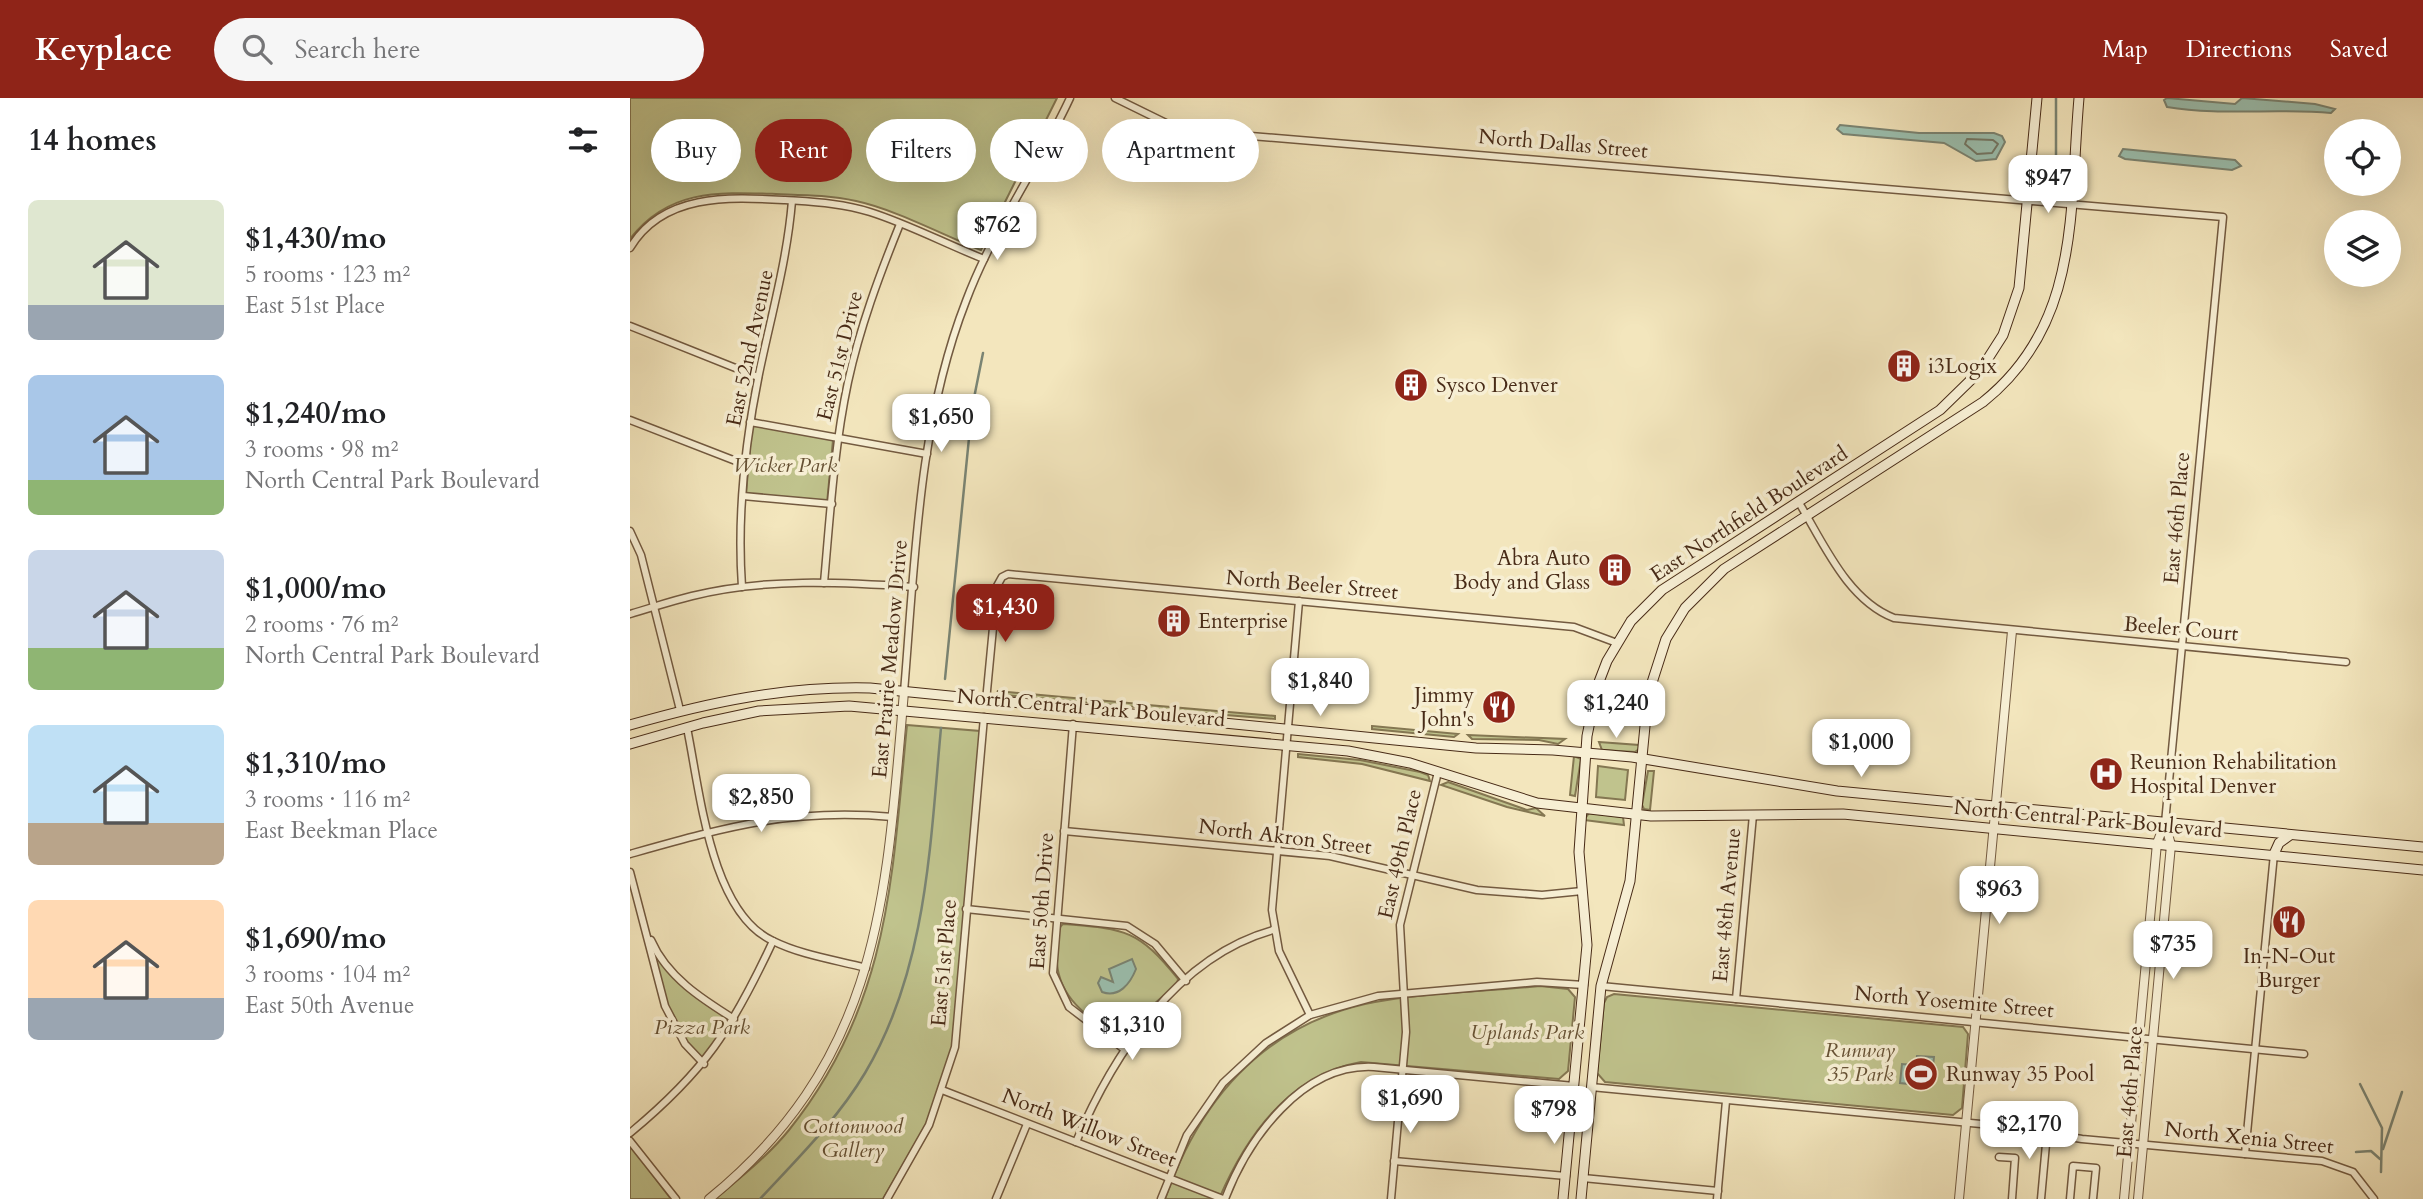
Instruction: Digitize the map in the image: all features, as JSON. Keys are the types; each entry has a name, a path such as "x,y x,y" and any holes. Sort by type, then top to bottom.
{"main road":[{"name":"East Northfield Boulevard","path":"1563,1199 1587,945 1578,852 1586,752 1597,687 1617,643 1636,615 1662,590 1940,410 1980,371 2003,335 2016,301 2037,98"},
{"name":"East Northfield Boulevard","path":"1581,1199 1601,986 1630,881 1653,672 1664,644 1678,618 1700,591 1724,569 1983,402 2014,374 2038,341 2057,296 2065,259 2079,98"},
{"name":"North Central Park Boulevard","path":"630,725 680,710 744,696 795,689 863,688 1486,748 1586,752 1642,758 1817,789 2423,847"},
{"name":"North Central Park Boulevard","path":"630,744 750,713 793,707 902,709 1361,752 1438,772 1522,799 1637,814 1677,817 1843,814 2423,870"},
{"path":"2274,854 2279,843 2290,835"}],"street":[{"name":"East Prairie Meadow Drive","path":"709,1199 774,1138 818,1078 843,1028 866,968 882,905 893,817 927,454 947,356 984,259 1070,98"},
{"name":"North Dallas Street","path":"1115,98 1166,123 1203,132 2028,200"},
{"path":"630,248 651,224 673,209 697,201 723,198 829,202 870,212 984,259"},
{"path":"2028,200 2069,203"},
{"name":"East 52nd Avenue","path":"742,587 743,496 750,422 758,377 785,268 792,201"},
{"name":"East 46th Place","path":"2069,203 2224,217 2165,822 2157,843 2124,1199"},
{"name":"East 51st Drive","path":"824,583 838,437 860,334 900,224"},
{"path":"630,326 758,377"},
{"path":"630,420 746,465"},
{"path":"750,422 927,454"},
{"path":"743,496 832,504"},
{"name":"Beeler Court","path":"1798,501 1857,592 1883,613 1913,622 2346,662"},
{"path":"630,531 641,555 680,710"},
{"name":"North Beeler Street","path":"986,701 997,586 1002,577 1011,574 1574,627 1617,643"},
{"path":"630,614 693,595 742,587 824,583 914,587"},
{"path":"1299,601 1276,851 1273,930 1287,969 1310,1015"},
{"path":"1959,1199 2012,631"},
{"name":"East 51st Place","path":"887,1199 918,1147 942,1090 955,1047 984,716"},
{"name":"East 50th Drive","path":"1073,724 1052,962 1061,996 1083,1020 1124,1049"},
{"path":"687,728 710,832 730,900 748,924 773,941 866,968"},
{"name":"East 49th Place","path":"1391,1199 1406,1032 1400,934 1438,772"},
{"path":"630,854 754,821 833,813 893,817"},
{"name":"East 48th Avenue","path":"1735,999 1753,815"},
{"name":"East 46th Place","path":"2138,1199 2171,845 2165,822"},
{"name":"North Akron Street","path":"1064,831 1339,858 1461,887 1504,892 1542,895 1582,891"},
{"path":"2245,1153 2274,854"},
{"path":"630,872 657,954 698,996 734,1019"},
{"path":"966,909 1112,923 1143,934 1186,981"},
{"path":"647,929 653,970 664,1006 685,1045 704,1064"},
{"path":"1076,1142 1102,1082 1145,1021 1186,981 1232,944 1273,930"},
{"path":"630,1133 683,1088 704,1064 734,1019 773,941"},
{"path":"1161,1199 1187,1135 1201,1110 1242,1063 1266,1043 1310,1015 1350,1002 1404,994 1537,982 1584,985"},
{"name":"North Yosemite Street","path":"1601,986 2304,1054"},
{"path":"1224,1199 1242,1160 1260,1133 1303,1092 1348,1068 1403,1069 1574,1086"},
{"name":"North Xenia Street","path":"1591,1087 1966,1122 2129,1143 2330,1162 2358,1176 2374,1199"},
{"name":"North Willow Street","path":"942,1090 1224,1199"},
{"path":"1717,1199 1726,1101"},
{"path":"996,1199 1027,1124"},
{"path":"2041,1199 2047,1133"},
{"path":"630,1141 676,1199"},
{"path":"1999,1157 2015,1158 2012,1199"},
{"path":"1394,1161 1566,1176"},
{"path":"2070,1199 2073,1166 2096,1168 2093,1199"},
{"path":"1583,1178 1718,1191"}],"green space":[{"path":"630,98 1057,98 1046,119 990,119 990,182 1015,182 981,250 902,216 856,201 755,193 715,194 678,202 645,223 630,239"},
{"name":"Wicker Park","path":"752,424 833,440 827,503 746,494"},
{"path":"997,691 1140,704 1136,707 1004,695"},
{"path":"1148,705 1275,716 1275,719 1151,709"},
{"name":"Cottonwood Gallery","path":"907,725 980,731 952,1049 929,1120 883,1199 715,1199 781,1140 822,1083 848,1035 867,987 890,887"},
{"path":"1372,726 1458,734 1454,737 1372,729"},
{"path":"1468,735 1565,739 1558,744 1539,740 1472,739"},
{"path":"1599,742 1639,745 1639,749 1635,752 1602,750"},
{"path":"1298,754 1360,760 1420,772 1428,775 1430,781 1362,764 1298,757"},
{"path":"1574,756 1581,759 1575,796 1570,795"},
{"path":"1598,766 1628,770 1625,800 1596,797"},
{"path":"1648,771 1654,771 1650,810 1644,809 1642,805"},
{"path":"1448,782 1527,810 1536,808 1545,816 1507,807 1441,785"},
{"path":"1589,813 1623,817 1624,825 1584,820"},
{"path":"1063,924 1116,930 1129,935 1152,950 1178,979 1177,984 1153,1005 1127,1039 1121,1040 1096,1022 1067,992 1057,966 1057,936"},
{"name":"Pizza Park","path":"647,929 673,970 734,1019 704,1064 680,1033 665,1001"},
{"name":"Uplands Park","path":"1540,986 1568,989 1575,997 1568,1071 1559,1079 1361,1062 1335,1069 1312,1080 1273,1112 1242,1153 1219,1199 1165,1199 1196,1131 1216,1101 1239,1074 1265,1051 1295,1031 1328,1015 1386,1000"},
{"name":"Runway 35 Park","path":"1614,994 1963,1027 1968,1034 1962,1108 1953,1115 1605,1082 1597,1073 1604,1003 1607,997"},
{"path":"630,1145 671,1199 630,1199"}],"water":[{"path":"2167,98 2235,104 2242,98 2315,104 2335,109 2331,113 2187,110 2167,107 2164,100"},
{"path":"1840,125 1919,133 1994,133 2002,136 2005,142 1996,159 1976,161 1944,143 1843,134 1837,129"},
{"path":"2123,149 2235,160 2241,166 2232,170 2125,159 2119,156"},
{"path":"1132,959 1136,969 1131,980 1119,991 1102,992 1098,983 1101,977 1113,982 1109,969"},
{"name":"Runway 35 Pool","path":"1917,1056 1934,1057 1933,1066 1928,1066 1927,1086 1900,1083 1902,1064 1916,1065"}],"waterway":[{"path":"2056,98 2056,173"},
{"path":"945,679 972,408 983,353"},
{"path":"760,1199 842,1107 865,1073 886,1033 901,992 922,905 941,728"},
{"path":"2360,1084 2382,1128 2381,1172"},
{"path":"2383,1149 2402,1092"},
{"path":"2356,1152 2371,1151 2380,1159"}],"place":[{"name":"i3Logix","path":"1904,366"},
{"name":"Sysco Denver","path":"1411,385"},
{"name":"Abra Auto Body and Glass","path":"1615,570"},
{"name":"Enterprise","path":"1174,621"},
{"name":"Jimmy John's","path":"1499,707"},
{"name":"Reunion Rehabilitation Hospital Denver","path":"2106,774"},
{"name":"In-N-Out Burger","path":"2289,922"},
{"name":"Runway 35 Pool","path":"1921,1074"}]}
